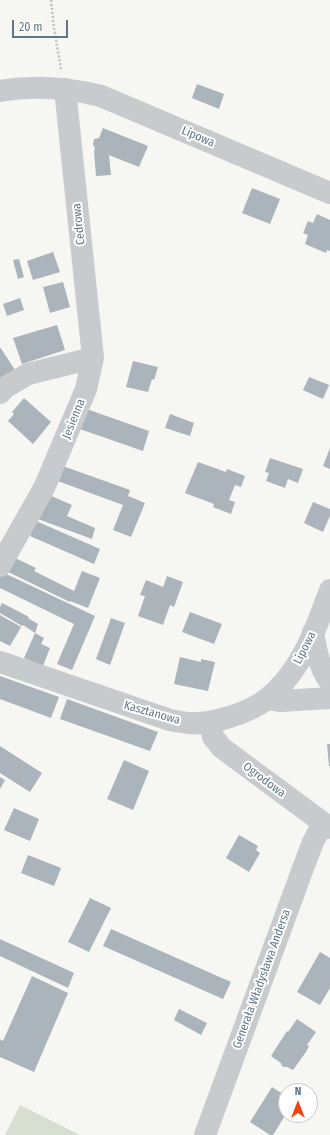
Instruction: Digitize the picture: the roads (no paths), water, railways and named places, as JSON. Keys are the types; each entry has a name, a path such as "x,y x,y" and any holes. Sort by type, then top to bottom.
{"street":[{"path":"0,91 42,88 65,89"},
{"name":"Lipowa","path":"65,89 101,96 330,193"},
{"name":"Cedrowa","path":"65,89 93,358"},
{"path":"0,393 6,387 28,374 93,358"},
{"name":"Jesienna","path":"0,566 44,488 86,388 93,358"},
{"name":"Lipowa","path":"267,699 284,682 298,663 314,632 330,590"},
{"path":"314,632 319,662 324,674 330,682"},
{"name":"Kasztanowa","path":"0,662 170,720 188,723 210,722 243,712 267,699"},
{"path":"267,699 280,702 330,698"},
{"name":"Ogrodowa","path":"210,722 213,737 222,748 326,826"},
{"name":"Generała Władysława Andersa","path":"205,1135 313,842 326,826"}]}
